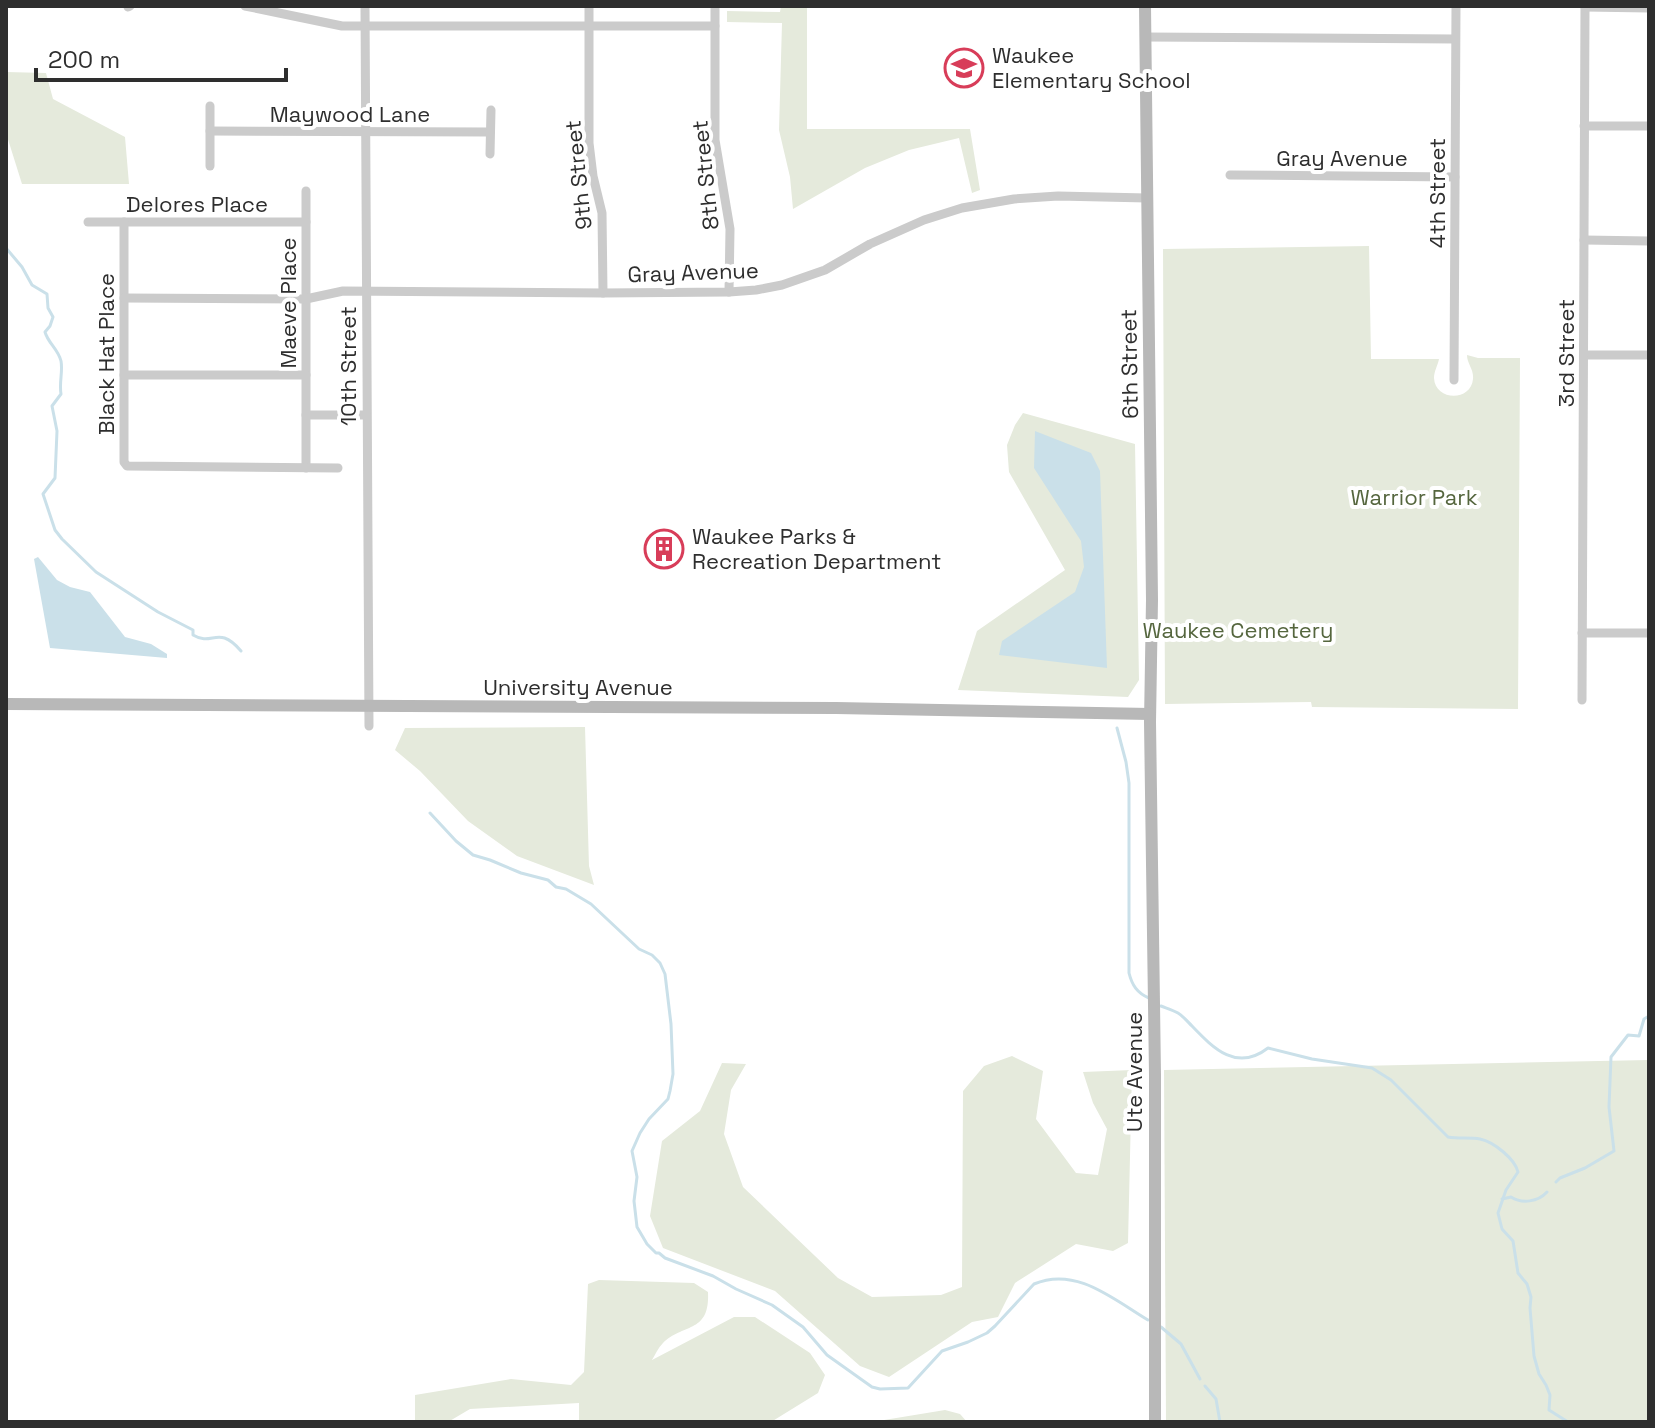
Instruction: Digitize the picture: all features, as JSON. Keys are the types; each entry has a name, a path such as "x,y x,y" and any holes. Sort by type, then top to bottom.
{"main road":[{"name":"6th Street","path":"1145,6 1152,600 1150,718"},
{"name":"University Avenue","path":"6,704 836,708 1150,718"},
{"name":"Ute Avenue","path":"1150,718 1155,1075 1155,1422"}],"street":[{"path":"245,6 342,26 715,26"},
{"name":"10th Street","path":"365,6 369,726"},
{"name":"9th Street","path":"589,6 589,143 602,213 603,293"},
{"name":"8th Street","path":"715,6 715,140 730,229 729,292"},
{"name":"4th Street","path":"1454,380 1456,6"},
{"path":"1585,7 1649,8"},
{"name":"3rd Street","path":"1582,700 1585,7"},
{"path":"1145,37 1455,39"},
{"path":"210,106 210,166"},
{"path":"490,154 491,110"},
{"path":"1584,126 1649,126"},
{"name":"Maywood Lane","path":"210,131 490,132"},
{"name":"Gray Avenue","path":"1230,175 1455,177"},
{"name":"Maeve Place","path":"306,191 306,468"},
{"name":"Gray Avenue","path":"124,298 306,299 343,291 603,293 756,290 782,285 825,270 870,244 924,220 962,208 1014,199 1084,196 1147,198"},
{"name":"Delores Place","path":"88,222 306,222"},
{"name":"Black Hat Place","path":"124,222 124,462 127,466 338,468"},
{"path":"1584,240 1649,241"},
{"path":"1584,355 1649,355"},
{"path":"124,375 306,375"},
{"path":"306,415 366,415"},
{"path":"1582,633 1649,633"}],"green space":[{"path":"781,6 807,6 807,129 970,129 980,190 972,193 959,138 909,150 865,168 793,209 790,177 779,130 782,23 727,22 727,11 780,12"},
{"path":"6,72 46,73 53,99 125,137 129,184 22,184 6,133"},
{"path":"1369,246 1371,359 1439,359 1434,375 1436,386 1453,396 1471,387 1473,375 1467,355 1520,358 1518,709 1312,707 1311,702 1165,704 1163,249"},
{"path":"1023,413 1135,444 1139,680 1128,697 958,690 977,631 1065,570 1009,472 1007,445"},
{"path":"585,727 589,866 594,885 517,856 468,821 395,750 405,728"},
{"path":"1012,1056 1043,1071 1036,1119 1076,1173 1098,1175 1107,1129 1093,1103 1083,1072 1132,1070 1128,1243 1113,1251 1076,1244 1015,1283 998,1317 972,1322 889,1377 860,1366 775,1291 663,1248 650,1216 662,1141 700,1111 722,1063 746,1064 731,1090 724,1134 743,1187 838,1278 872,1297 941,1295 962,1287 963,1091 984,1066"},
{"path":"1649,1060 1649,1422 1166,1422 1164,1070"},
{"path":"599,1280 694,1283 708,1292 705,1315 694,1326 663,1343 652,1360 734,1317 755,1317 810,1353 825,1375 818,1393 771,1422 579,1422 579,1403 470,1409 448,1422 415,1421 415,1395 511,1379 571,1385 584,1372 588,1284"},
{"path":"945,1410 960,1414 967,1422 872,1422"}],"water":[{"path":"1035,431 1091,453 1100,471 1107,668 999,655 1002,641 1075,592 1084,567 1081,541 1034,468"},
{"path":"38,557 57,580 90,592 125,637 151,644 167,654 167,658 50,648 34,559"}],"waterway":[{"path":"6,248 32,285 47,294 48,308 53,317 45,332 61,361 61,394 52,406 57,431 55,478 43,494 55,530 96,572 158,612 193,630 193,635 206,639 221,637 241,651"},
{"path":"1117,728 1129,783 1129,973 1136,988 1149,998"},
{"path":"430,813 473,855 548,880 591,904 639,949 660,963 665,974 671,1024 673,1074 668,1099 649,1119 632,1151 637,1177 634,1201 637,1227 656,1253 772,1305 803,1327 827,1355 872,1387 880,1389 908,1388 942,1351 987,1333 1034,1284 1065,1279 1079,1282 1094,1287 1148,1320"},
{"path":"1161,1006 1180,1014 1209,1043 1236,1058 1257,1055 1268,1048 1312,1059 1372,1068 1391,1080 1448,1137 1486,1141 1508,1157 1518,1172 1506,1190 1498,1213 1502,1229 1513,1241 1518,1273 1527,1284 1531,1297 1534,1356 1550,1395 1549,1410 1568,1422"},
{"path":"1556,1182 1614,1151 1609,1107 1611,1057 1628,1035 1639,1036 1644,1019 1649,1016"},
{"path":"1502,1199 1511,1197 1530,1201 1547,1192"},
{"path":"1161,1327 1181,1344 1200,1379"},
{"path":"1205,1386 1216,1399 1220,1422"}],"place":[{"name":"Waukee Elementary School","path":"964,68"},
{"name":"Waukee Parks & Recreation Department","path":"664,549"}],"park label":[{"name":"Warrior Park","path":"1414,497"},
{"name":"Waukee Cemetery","path":"1238,630"}]}
